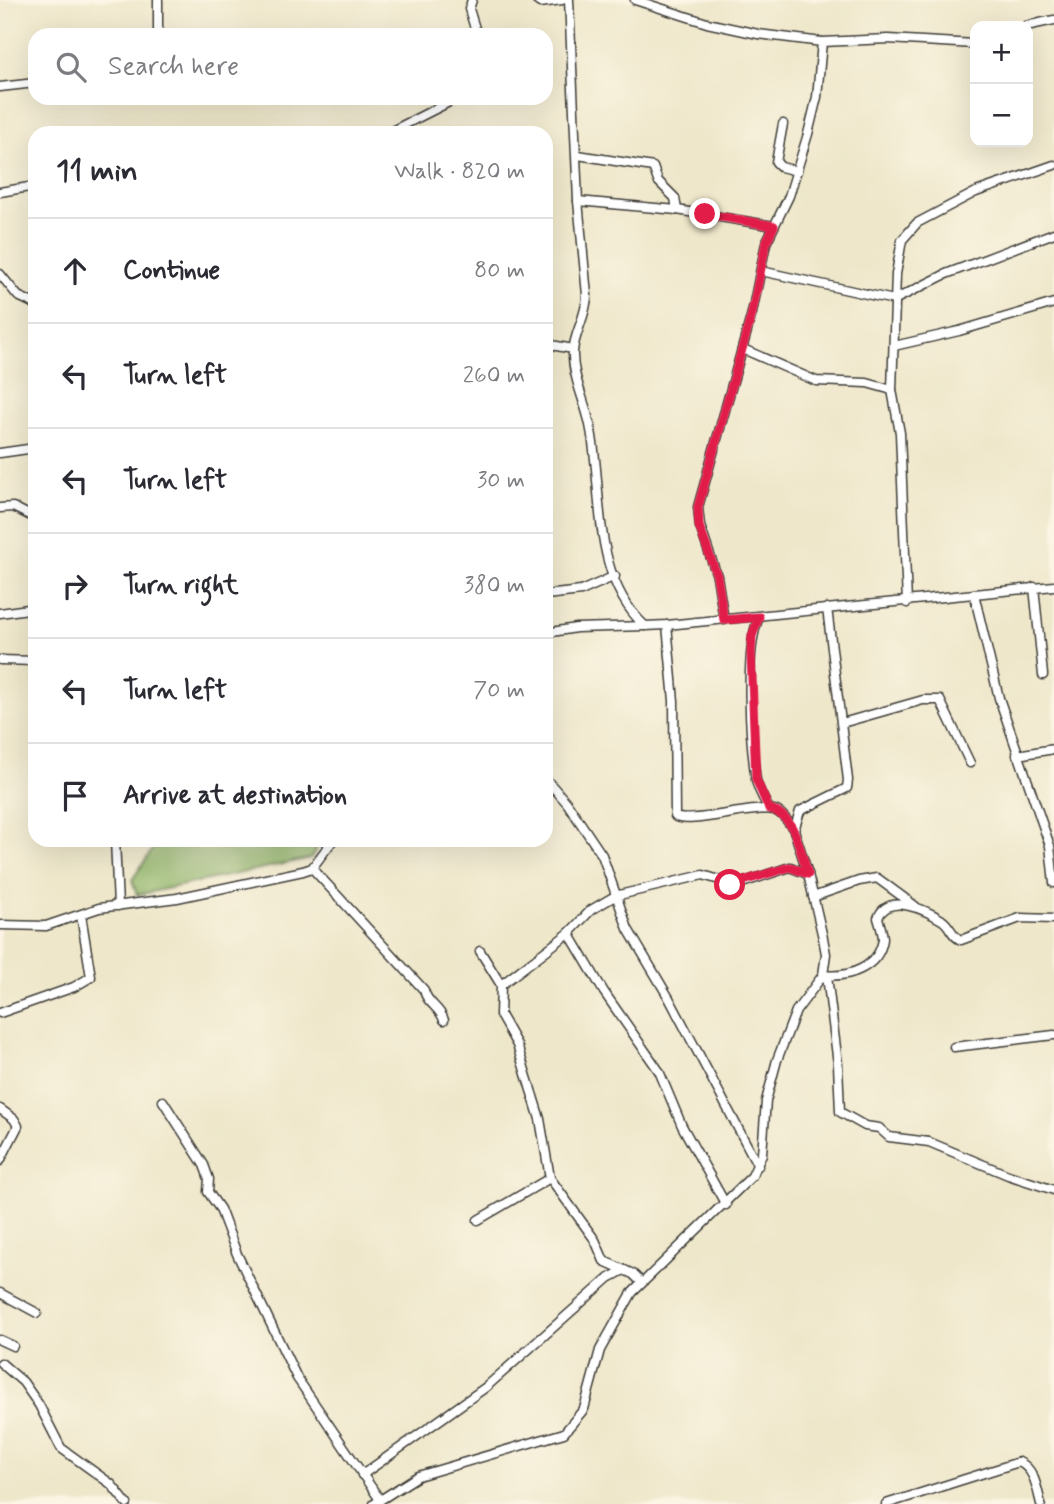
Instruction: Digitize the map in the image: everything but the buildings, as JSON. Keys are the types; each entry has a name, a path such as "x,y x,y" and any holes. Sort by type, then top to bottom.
{"street":[{"path":"158,0 158,28"},
{"path":"472,0 469,9 475,28"},
{"path":"536,0 540,3 562,0"},
{"path":"569,0 578,201 587,307 573,349 573,363 593,445 596,497 603,534 623,599 645,626"},
{"path":"635,0 745,32 822,42 888,40 970,44"},
{"path":"1033,24 1054,20"},
{"path":"724,620 717,576 699,526 698,507 743,349 766,243 797,171 817,97 822,42"},
{"path":"0,87 28,84"},
{"path":"402,126 443,105"},
{"path":"783,124 775,162 780,167 797,171"},
{"path":"578,155 653,167 658,181 675,198 677,210"},
{"path":"907,603 900,433 892,390 894,300 902,240 917,223 976,192 1054,165"},
{"path":"0,192 28,187"},
{"path":"578,201 677,210 774,226"},
{"path":"761,271 894,300 946,274 1054,233"},
{"path":"0,274 18,296 28,301"},
{"path":"894,346 959,331 1054,303"},
{"path":"553,345 573,349"},
{"path":"743,349 816,381 867,383 892,390"},
{"path":"0,453 28,449"},
{"path":"0,508 13,507 28,514"},
{"path":"553,594 580,592 615,576"},
{"path":"553,632 576,628 667,625 759,617 1054,586"},
{"path":"1034,587 1043,675"},
{"path":"974,594 999,698 1050,846 1054,883"},
{"path":"794,830 800,811 847,788 842,723 827,608"},
{"path":"0,613 28,609"},
{"path":"759,617 752,636 752,714 756,779 769,809"},
{"path":"667,625 674,701 676,816 686,820 704,815 769,809 780,813 794,830 808,874 826,954 825,976 838,1064 840,1112 865,1126 878,1128 889,1137 929,1142 1008,1175 1054,1190"},
{"path":"0,660 28,661"},
{"path":"842,723 923,700 940,700 970,764"},
{"path":"1017,755 1054,749"},
{"path":"553,787 602,855 628,929 669,998 758,1166"},
{"path":"115,847 118,906"},
{"path":"0,925 46,926 118,906 177,898 312,868 328,847"},
{"path":"501,985 569,933 591,910 615,896 703,875 736,885 790,867 808,874"},
{"path":"312,868 424,990 426,1000 442,1012 444,1020"},
{"path":"813,897 859,881 877,878 917,908 943,920 955,937 961,940 1020,918 1054,919"},
{"path":"163,1101 204,1166 209,1179 208,1192 219,1209 292,1367 377,1502 429,1472 564,1433 584,1409 600,1350 641,1282 726,1205 758,1166 764,1142 766,1101 777,1060 796,1011 825,976 850,974 874,961 883,937 878,918 883,909 898,904 917,908"},
{"path":"0,1013 74,987 91,977 81,915"},
{"path":"569,933 659,1071 682,1126 726,1205"},
{"path":"480,951 501,985 500,1015 517,1045 540,1119 550,1178 595,1240 604,1261 625,1270 641,1282"},
{"path":"954,1047 1054,1035"},
{"path":"0,1109 14,1119 18,1126 0,1161"},
{"path":"478,1220 550,1178"},
{"path":"362,1475 486,1387 609,1278 625,1270"},
{"path":"0,1293 37,1313"},
{"path":"0,1340 13,1346"},
{"path":"1,1363 23,1382 39,1405 61,1448 111,1484 127,1504"},
{"path":"886,1504 1020,1462 1025,1464 1034,1478 1041,1504"}],"green space":[{"path":"154,847 318,847 311,858 137,895 132,880"}],"route":[{"path":"705,214 774,226 766,243 752,313 706,469 698,507 699,526 717,576 724,620 759,617 752,636 751,652 756,779 769,809 780,813 794,830 808,874 790,867 730,885"}]}
